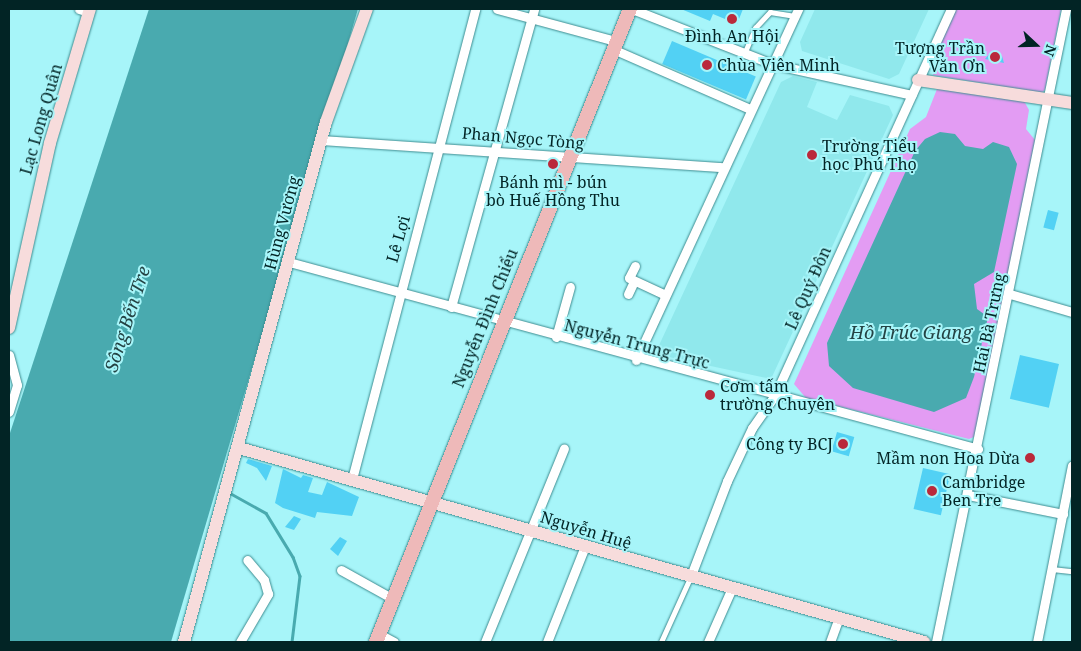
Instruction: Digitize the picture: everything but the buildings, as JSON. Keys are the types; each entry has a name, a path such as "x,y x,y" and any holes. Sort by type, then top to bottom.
{"main road":[{"name":"Nguyễn Đình Chiểu","path":"377,638 569,158 631,9"}],"street":[{"name":"Hùng Vương","path":"184,642 216,537 322,140 366,9"},
{"name":"Lê Lợi","path":"352,479 398,293 475,9"},
{"path":"498,9 533,13 617,46 750,109"},
{"path":"631,9 772,64 912,95"},
{"name":"Lê Quý Đôn","path":"690,578 727,481 752,428 774,397 951,9"},
{"name":"Hai Bà Trưng","path":"936,642 1010,294 1066,9"},
{"name":"Lạc Long Quân","path":"9,328 11,311 50,143 86,10"},
{"path":"636,360 722,167 796,12"},
{"path":"451,307 498,151 533,13"},
{"path":"918,80 1072,102"},
{"name":"Phan Ngọc Tòng","path":"322,140 439,146 569,158 722,167"},
{"name":"Nguyễn Trung Trực","path":"289,262 636,360 978,449"},
{"path":"634,266 629,278 665,295"},
{"path":"628,294 634,281"},
{"path":"556,337 570,287"},
{"path":"1010,294 1072,312"},
{"path":"9,355 16,374 9,412"},
{"path":"485,642 534,531 564,448"},
{"name":"Nguyễn Huệ","path":"238,453 352,479 431,500 731,590 839,616 908,640 924,642"},
{"path":"1037,642 1072,465"},
{"path":"968,495 1063,514"},
{"path":"548,642 585,546"},
{"path":"240,642 268,594 264,580 247,560"},
{"path":"341,570 393,599"},
{"path":"708,642 731,590"},
{"path":"830,642 839,616"},
{"path":"377,638 394,642"}],"lane":[{"path":"745,52 755,28 770,12 796,12"},
{"path":"1052,568 1072,571"},
{"path":"661,642 690,578"}],"shaded area":[{"path":"815,9 929,9 899,74 889,79 802,51 800,42"},
{"path":"956,9 1061,9 1045,90 1041,93 933,75 933,58"},
{"path":"793,76 817,82 807,107 837,120 850,95 889,106 893,115 771,379 655,354 781,82"},
{"name":"Hồ Trúc Giang","path":"937,89 1024,101 1029,110 1026,129 1035,140 976,436 969,439 806,398 794,384 910,129 926,117"}],"water":[{"name":"Sông Bến Tre","path":"149,9 358,9 171,642 9,642 9,436"},
{"name":"Hồ Trúc Giang","path":"940,132 955,134 965,146 983,149 993,142 1009,147 1017,164 994,272 974,284 977,309 988,317 974,377 966,398 934,412 853,388 829,366 827,343 915,151 925,139"}],"waterway":[{"path":"230,493 266,513 293,557 300,576 292,642"}],"place":[{"name":"Đình An Hội","path":"732,19"},
{"name":"Tượng Trần Văn Ơn","path":"995,57"},
{"name":"Chùa Viên Minh","path":"707,65"},
{"name":"Trường Tiểu học Phú Thọ","path":"812,155"},
{"name":"Bánh mì - bún bò Huế Hồng Thu","path":"553,164"},
{"name":"Cơm tấm trường Chuyên","path":"710,395"},
{"name":"Công ty BCJ","path":"843,444"},
{"name":"Mầm non Hoa Dừa","path":"1030,458"},
{"name":"Cambridge Ben Tre","path":"932,491"}]}
